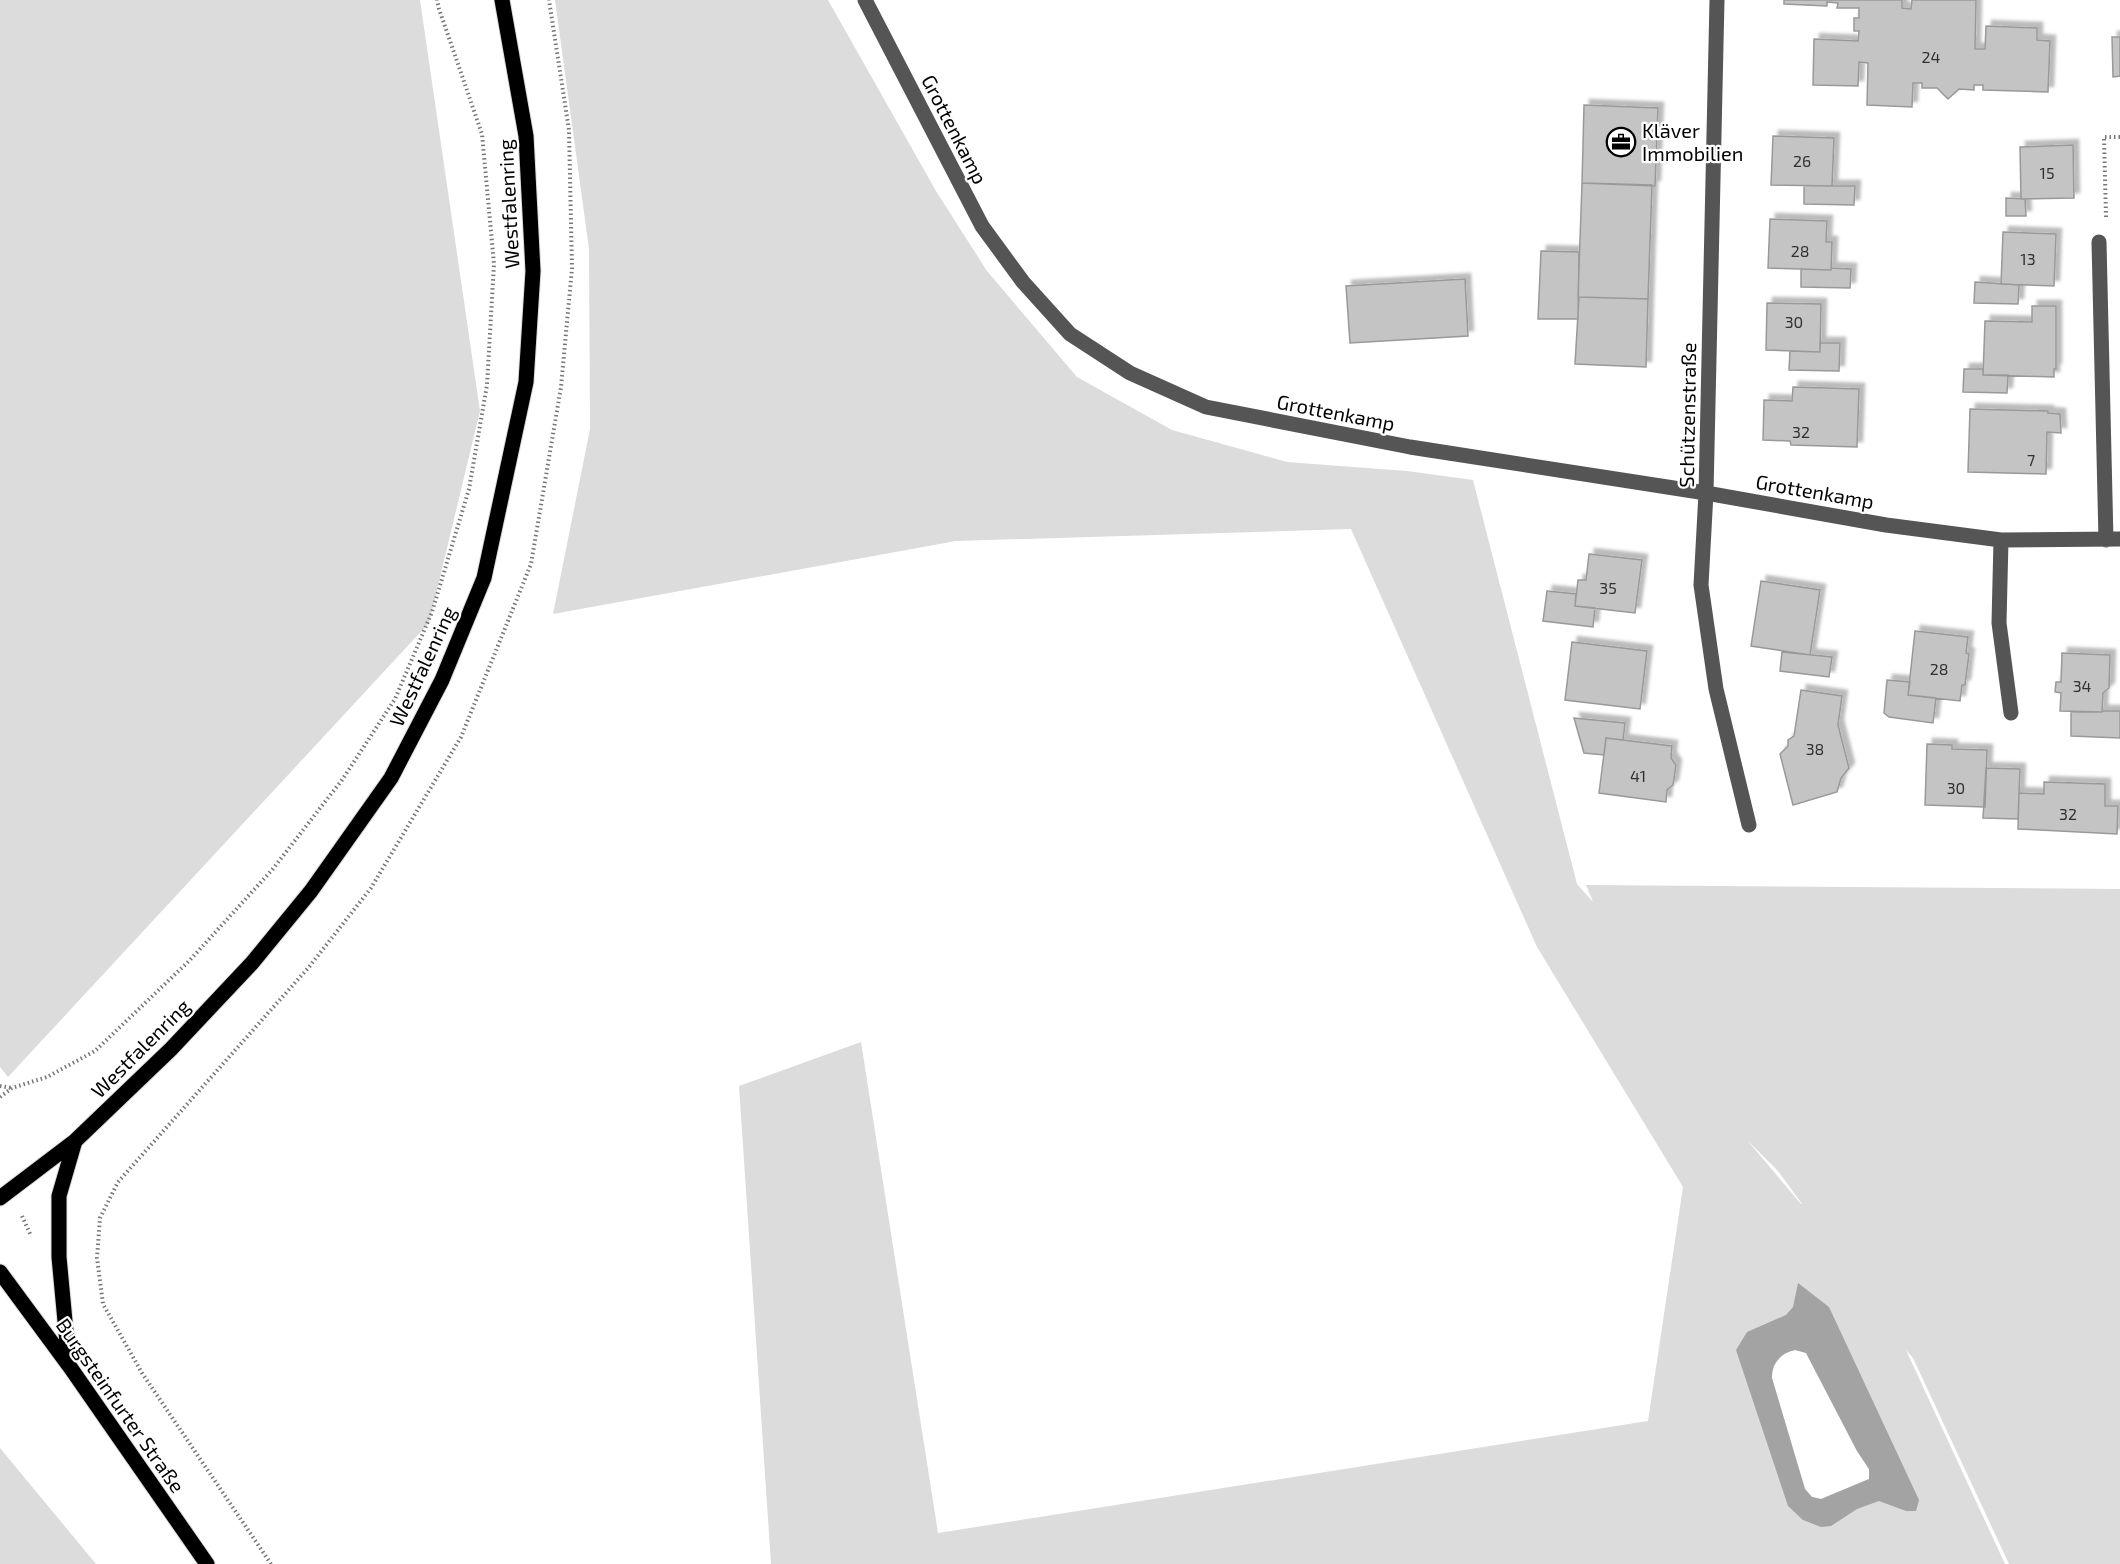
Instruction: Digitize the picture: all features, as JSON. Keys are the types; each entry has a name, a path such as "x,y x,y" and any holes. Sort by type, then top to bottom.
{"main road":[{"name":"Westfalenring","path":"0,1198 75,1141 171,1049 252,963 324,874 391,778 442,680 484,578 526,382 533,271 526,136 502,0"},
{"path":"70,1367 60,1278 59,1196 75,1141"},
{"name":"Burgsteinfurter Straße","path":"0,1272 70,1367 207,1564"}],"street":[{"name":"Grottenkamp","path":"865,0 982,226 1023,282 1070,334 1130,373 1206,407 1410,447 1706,493 1886,525 2001,540 2113,540 2099,242"},
{"name":"Schützenstraße","path":"1717,0 1706,493 1701,585 1716,689 1749,825"},
{"path":"2001,540 2000,623 2011,713"}],"path":[{"path":"0,1097 12,1088 47,1077 95,1051 190,960 272,870 342,780 395,699 432,612 469,489 487,385 494,264 482,134 437,0"},
{"path":"2099,242 2106,219 2104,137 2120,137"},
{"path":"0,1086 12,1088"},
{"path":"100,1218 97,1258 103,1304 142,1373 271,1564"}],"shaded area":[{"path":"0,0 420,0 480,411 429,623 8,1077 0,1067"},
{"path":"555,0 828,0 936,191 987,271 1077,377 1172,430 1287,462 1407,471 1473,480 1577,884 1593,902 1586,885 2120,889 2120,1564 2009,1564 1913,1358 1906,1350 2005,1564 771,1564 739,1086 861,1042 938,1533 1648,1421 1683,1187 1537,947 1351,529 956,541 553,614 590,429 589,249","holes":["1747,1140 1778,1171 1802,1204 1801,1204","1796,1350 1806,1353 1857,1451 1869,1469 1869,1479 1821,1499 1812,1497 1805,1489 1772,1378 1772,1368 1785,1352"]},
{"path":"1798,1283 1829,1307 1919,1500 1916,1511 1906,1511 1879,1501 1857,1509 1831,1526 1821,1527 1803,1520 1788,1506 1736,1350 1747,1332 1786,1315 1793,1307","holes":["1795,1350 1806,1353 1857,1451 1869,1469 1869,1479 1821,1499 1812,1497 1805,1489 1772,1378 1776,1363 1786,1353"]},
{"path":"0,1448 96,1564 0,1564"}],"building":[{"path":"1784,0 1902,0 1902,8 1911,9 1912,0 1976,0 1975,49 1985,49 1986,26 2037,28 2037,40 2050,41 2048,92 1983,90 1983,85 1974,85 1974,90 1959,89 1948,99 1937,88 1922,88 1922,83 1913,83 1912,107 1867,105 1868,63 1859,62 1858,86 1813,85 1814,39 1858,41 1859,31 1854,31 1854,18 1859,18 1859,8 1837,8 1838,3 1827,2 1827,6 1784,4"},
{"path":"2112,37 2120,37 2120,76 2113,77"},
{"path":"1584,105 1658,108 1655,186 1582,183"},
{"path":"1773,136 1834,138 1832,186 1771,185"},
{"path":"2073,145 2074,198 2021,199 2020,147"},
{"path":"1582,183 1652,185 1648,299 1578,297"},
{"path":"1804,186 1855,186 1854,205 1804,204"},
{"path":"2006,198 2025,199 2026,216 2006,216"},
{"path":"1770,219 1827,221 1826,242 1832,242 1831,270 1768,268"},
{"path":"2003,232 2056,234 2054,286 2001,284"},
{"path":"1541,251 1579,252 1578,319 1538,319"},
{"path":"1831,268 1851,269 1850,288 1801,287 1801,269 1831,270"},
{"path":"1465,279 1468,336 1350,343 1346,286"},
{"path":"1975,282 2019,285 2018,304 1974,303"},
{"path":"1579,297 1648,299 1646,367 1575,364"},
{"path":"1767,303 1821,304 1820,352 1766,350"},
{"path":"2032,306 2056,306 2054,377 1983,375 1985,321 2032,322"},
{"path":"1820,343 1840,343 1839,371 1789,370 1790,351 1820,352"},
{"path":"1964,369 1983,369 1983,375 2008,375 2007,393 1963,392"},
{"path":"1793,387 1859,389 1857,447 1791,445 1790,441 1763,440 1764,400 1792,401"},
{"path":"1970,409 2048,411 2048,413 2060,414 2061,433 2047,432 2046,474 1968,472"},
{"path":"1589,554 1642,560 1635,613 1575,606 1578,580 1586,580"},
{"path":"1761,581 1820,590 1810,655 1751,646"},
{"path":"1547,591 1576,594 1575,606 1595,608 1593,627 1543,621"},
{"path":"1915,631 1968,637 1966,653 1969,654 1965,685 1962,685 1960,701 1908,695"},
{"path":"1572,642 1647,651 1640,709 1565,700"},
{"path":"1782,652 1832,657 1829,677 1780,671"},
{"path":"2062,653 2110,655 2109,688 2103,693 2102,712 2060,711 2061,693 2055,692 2056,682 2061,682"},
{"path":"1887,680 1910,682 1908,695 1936,698 1933,723 1889,717 1884,713"},
{"path":"1801,690 1842,696 1838,725 1849,768 1841,778 1837,792 1793,805 1780,754 1788,746 1788,740 1794,736"},
{"path":"2120,711 2120,738 2071,736 2071,712"},
{"path":"1574,718 1625,723 1623,740 1606,738 1604,755 1584,753"},
{"path":"1606,738 1672,746 1671,758 1676,765 1673,785 1667,790 1666,802 1599,793"},
{"path":"1927,744 1952,745 1952,749 1987,750 1985,807 1925,805"},
{"path":"1986,768 2020,769 2018,819 1983,818"},
{"path":"2044,782 2105,784 2105,806 2118,806 2117,834 2018,829 2019,793 2044,794"}],"place":[{"name":"Kläver Immobilien","path":"1621,142"}]}
